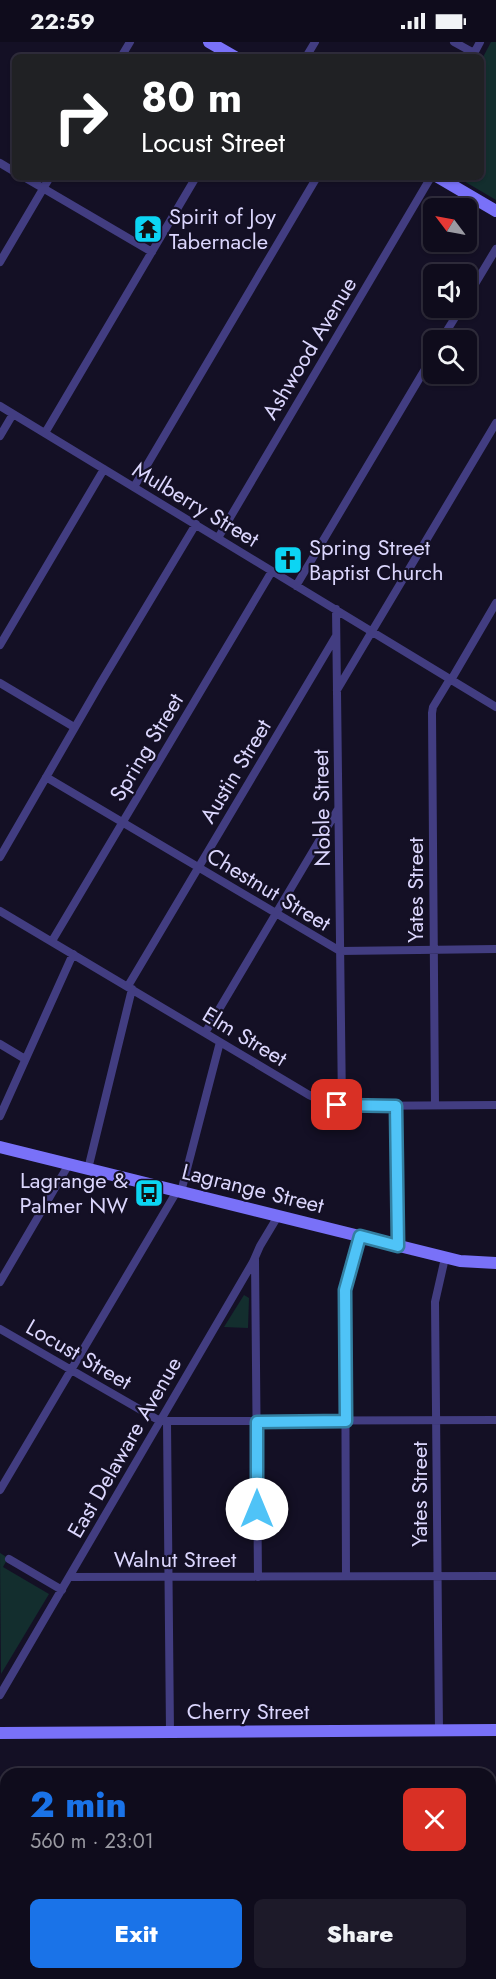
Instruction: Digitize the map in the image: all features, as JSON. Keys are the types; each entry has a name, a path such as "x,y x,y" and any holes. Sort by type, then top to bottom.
{"main road":[{"path":"210,42 230,54"},
{"path":"443,180 496,212"},
{"name":"Lagrange Street","path":"0,1147 445,1258 475,1263 496,1263"},
{"name":"Cherry Street","path":"0,1733 496,1730"},
{"path":"0,1744 7,1739 36,1732"}],"street":[{"path":"454,42 472,54"},
{"path":"29,180 152,252"},
{"path":"0,262 48,180"},
{"path":"45,433 194,180"},
{"path":"134,487 315,180"},
{"name":"Ashwood Avenue","path":"218,538 429,180"},
{"path":"477,280 496,249"},
{"path":"296,586 423,372"},
{"name":"Mulberry Street","path":"0,406 496,707"},
{"path":"0,436 13,414"},
{"path":"337,690 496,423"},
{"path":"0,645 104,469"},
{"path":"0,857 196,524"},
{"name":"Spring Street","path":"52,941 272,571"},
{"name":"Yates Street","path":"435,1105 432,713 433,707 496,603"},
{"name":"Noble Street","path":"336,609 342,1106"},
{"name":"Austin Street","path":"88,1169 130,988 198,868 337,636"},
{"path":"0,683 75,727"},
{"name":"Chestnut Street","path":"46,777 340,951 496,949"},
{"path":"205,1033 339,807"},
{"name":"Elm Street","path":"0,911 309,1095 329,1104 342,1106 496,1105"},
{"path":"0,1116 73,954"},
{"path":"0,1490 179,1191 220,1042"},
{"path":"0,1044 25,1059"},
{"path":"396,1106 398,1246"},
{"path":"0,1282 69,1164"},
{"name":"East Delaware Avenue","path":"0,1695 164,1422 278,1216"},
{"path":"346,1576 345,1290 360,1236"},
{"path":"255,1258 258,1577"},
{"name":"Yates Street","path":"439,1731 435,1302 445,1258"},
{"name":"Locust Street","path":"0,1329 164,1422 496,1420"},
{"path":"164,1422 170,1732"},
{"path":"9,1559 62,1590"},
{"name":"Walnut Street","path":"70,1577 496,1576"}],"green space":[{"path":"491,42 496,42 496,200 462,180 484,180 484,55"},
{"path":"244,1295 249,1298 248,1328 224,1327"},
{"path":"0,1553 8,1558 3,1567 49,1594 1,1674"}],"place":[{"name":"Spirit of Joy Tabernacle","path":"148,229"},
{"name":"Spring Street Baptist Church","path":"288,560"},
{"name":"Lagrange & Palmer NW","path":"149,1193"}],"route":[{"path":"257,1509 257,1422 346,1421 345,1290 360,1236 398,1246 396,1106 337,1105"}]}
